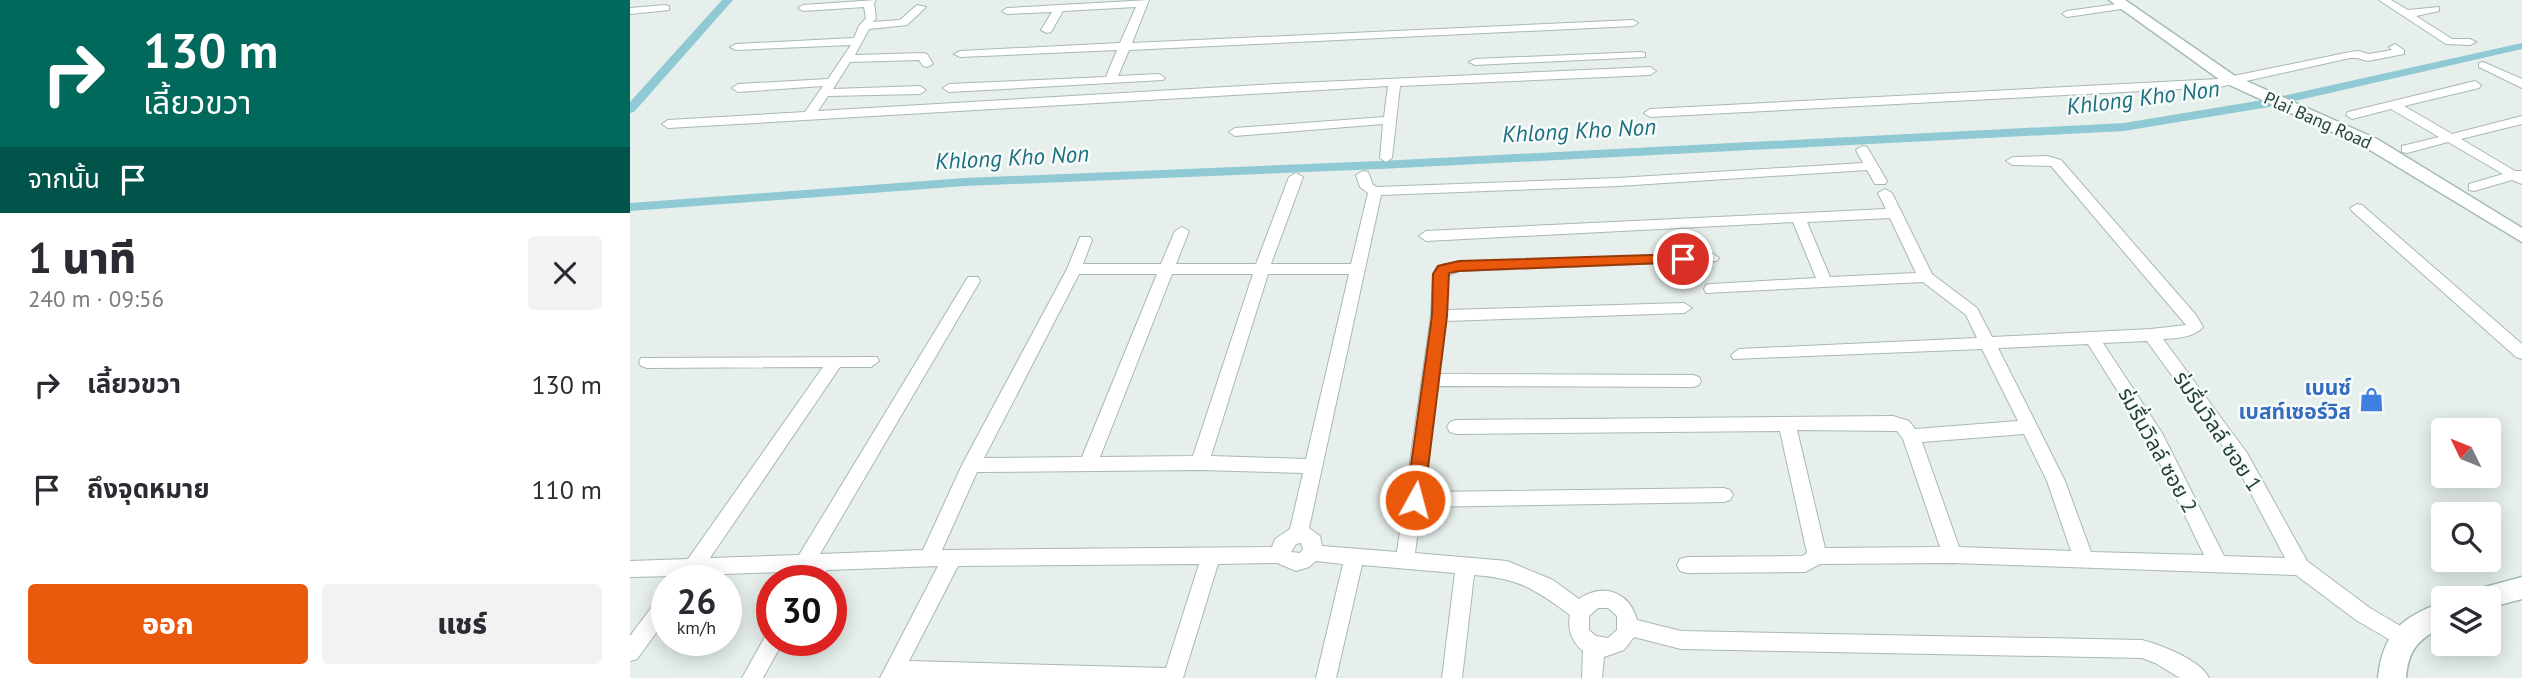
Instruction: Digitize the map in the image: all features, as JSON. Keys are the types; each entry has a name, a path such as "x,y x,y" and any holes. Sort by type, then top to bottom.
{"street":[{"path":"2384,0 2450,42 2470,42"},
{"path":"803,8 870,2 871,18 863,26 859,41 810,114"},
{"path":"1007,11 1143,2 1110,80"},
{"path":"2067,14 2120,3"},
{"name":"Plai Bang Road","path":"2120,3 2229,79 2337,126 2394,156 2522,236"},
{"path":"1047,30 1068,5"},
{"path":"863,26 903,23 921,7"},
{"path":"630,11 665,8"},
{"path":"2406,14 2435,9"},
{"path":"1475,62 1533,43 1633,23"},
{"path":"736,47 859,41"},
{"path":"960,54 1125,45 1533,43 1641,55"},
{"path":"1650,113 2134,86 2196,86 2353,55 2368,58 2400,52 2395,47"},
{"path":"847,59 923,56 927,64"},
{"path":"2483,65 2520,83"},
{"path":"668,124 810,114 1650,71"},
{"path":"949,88 1159,78"},
{"path":"738,88 832,82"},
{"path":"1386,158 1394,83"},
{"path":"2498,88 2520,83"},
{"path":"2353,115 2475,85"},
{"path":"824,93 920,90"},
{"path":"2393,105 2519,176"},
{"path":"1234,132 1390,120"},
{"path":"2407,149 2522,120"},
{"path":"1862,150 1883,187 1926,277 1972,312 2056,481 2084,560"},
{"path":"1739,355 2151,335 2192,330 2195,325 2056,163 2047,160 2013,161"},
{"path":"1363,174 1367,187 1375,191 1618,182 1871,166"},
{"path":"2474,187 2519,176"},
{"path":"1200,463 1262,268 1296,177"},
{"path":"1281,555 1282,545 1298,535 1375,191"},
{"path":"2357,208 2522,353"},
{"path":"1426,236 1895,213"},
{"path":"1798,218 1825,283"},
{"path":"1088,465 1182,231"},
{"path":"929,558 971,465 1074,269 1085,240"},
{"path":"1405,560 1439,316 1440,274 1449,267 1712,258"},
{"path":"1074,269 1358,268"},
{"path":"1710,289 1926,277"},
{"path":"814,565 973,281"},
{"path":"1439,316 1684,308"},
{"name":"ร่มรื่นวิลล์ ซอย 1","path":"2151,335 2241,458 2300,567"},
{"name":"ร่มรื่นวิลล์ ซอย 2","path":"2092,338 2156,438 2218,564"},
{"path":"647,362 871,361"},
{"path":"693,565 835,362"},
{"path":"1431,380 1693,381"},
{"path":"1456,427 1893,423 1903,426 1911,436 1952,555"},
{"path":"1787,424 1817,556"},
{"path":"1911,436 2029,427"},
{"path":"971,465 1200,463 1314,466"},
{"path":"1415,500 1724,495"},
{"path":"847,566 929,558 1281,555 1289,562 1295,563 1308,558 1314,547 1310,538 1298,535"},
{"path":"1312,553 1507,569 1546,586 1580,611"},
{"path":"1687,565 1805,564 1817,556 1952,555 2300,567 2363,614 2402,638"},
{"path":"1173,678 1211,556"},
{"path":"1326,678 1354,557"},
{"path":"952,558 892,674 1168,678"},
{"path":"1452,678 1466,564"},
{"path":"630,569 651,571"},
{"path":"2501,593 2522,588"},
{"path":"1594,601 1611,601 1625,611 1629,627 1620,641 1603,647 1594,645 1580,635 1577,627 1580,611 1594,601"},
{"path":"2392,678 2395,653 2402,638 2431,619"},
{"path":"630,652 651,624"},
{"path":"1629,627 1681,640 2141,649 2161,655 2199,678"},
{"path":"1592,678 1594,645"},
{"path":"752,678 765,656"}],"waterway":[{"path":"630,109 728,0"},
{"name":"Khlong Kho Non","path":"630,207 965,182 1380,165 2124,127 2269,103 2522,46"}],"place":[{"name":"เบนซ์ เบสท์เซอร์วิส","path":"2371,399"}],"route":[{"path":"1415,500 1439,316 1440,274 1444,270 1459,266 1683,259"}]}
